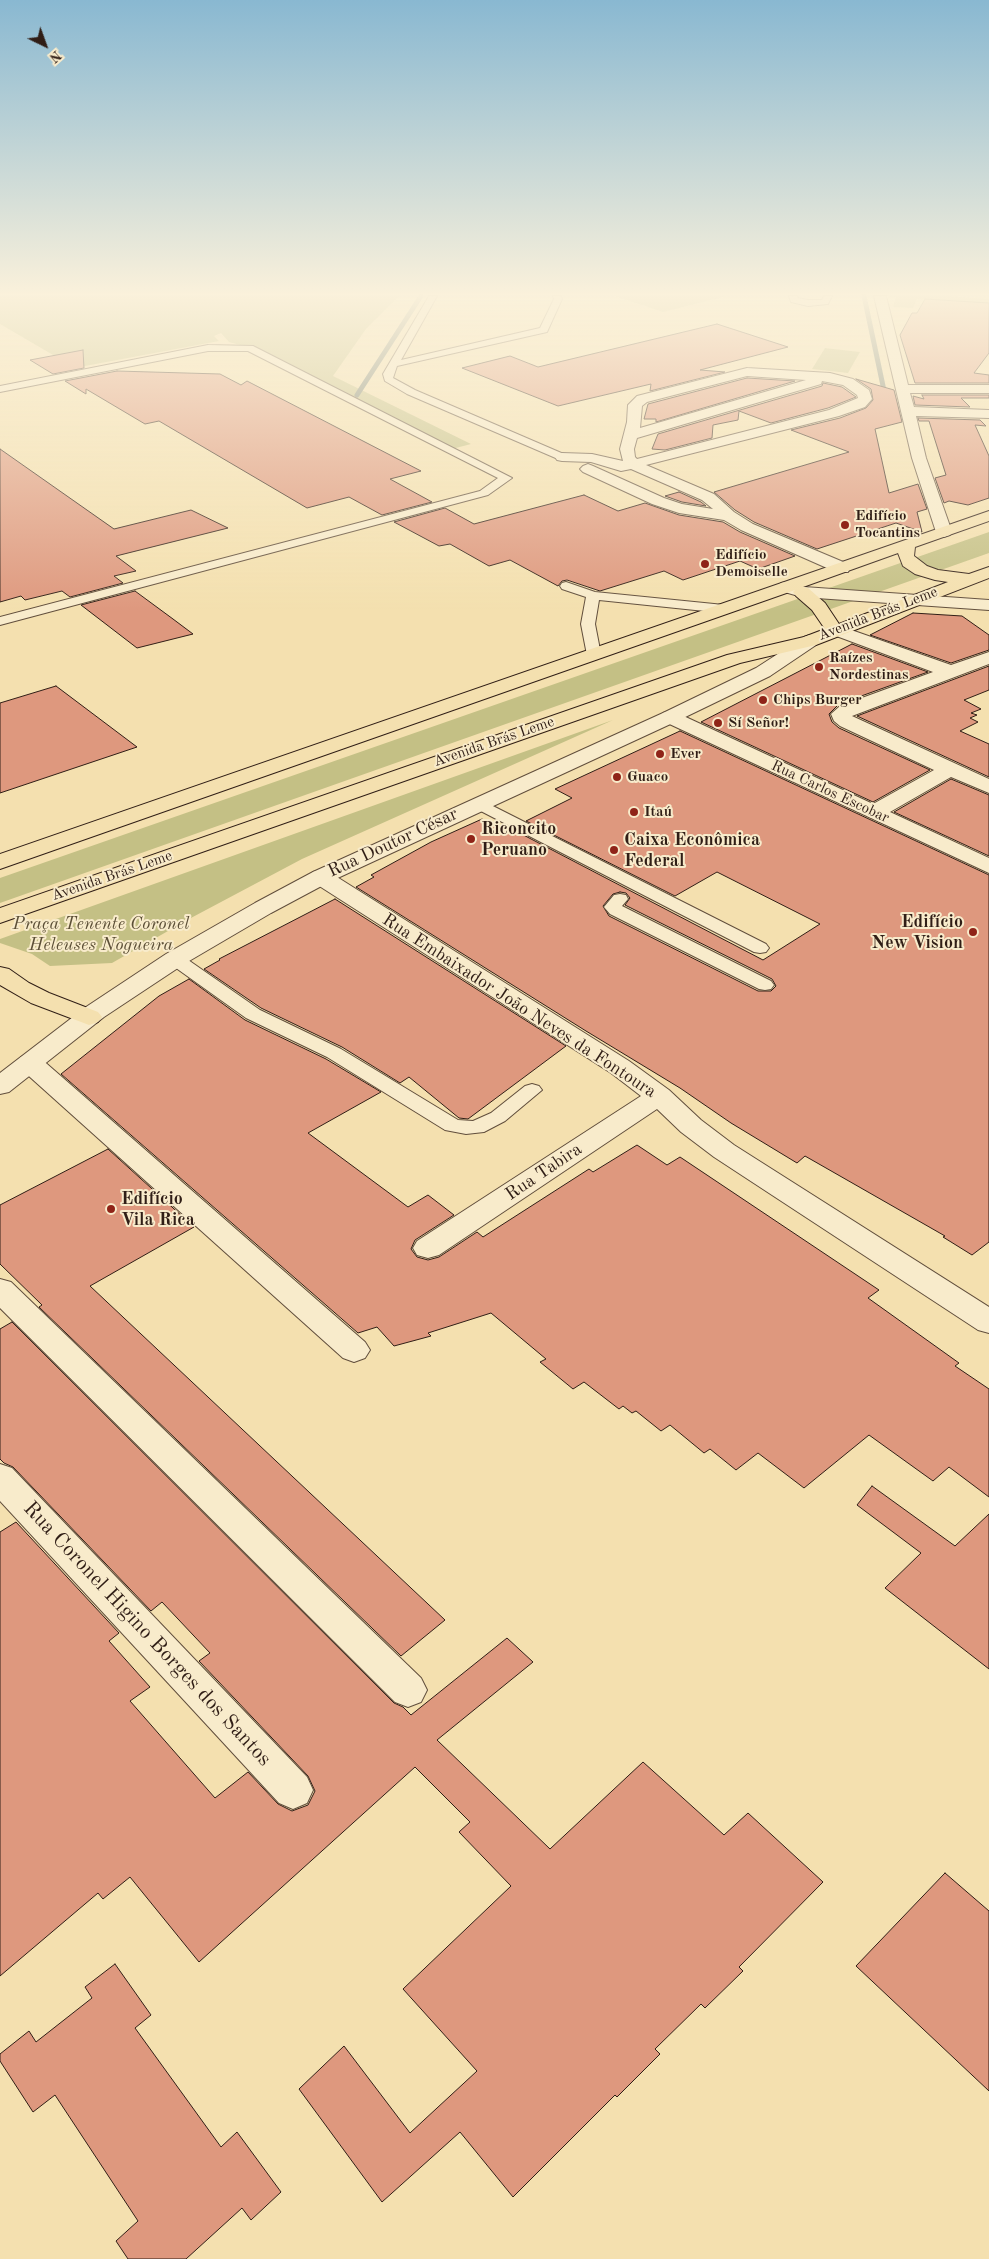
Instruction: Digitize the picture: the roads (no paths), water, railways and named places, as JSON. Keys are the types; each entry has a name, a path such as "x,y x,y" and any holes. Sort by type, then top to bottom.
{"main road":[{"path":"0,862 724,609 795,590 842,568 989,516"},
{"path":"907,545 906,556 909,562 921,570 969,579"},
{"name":"Avenida Brás Leme","path":"0,916 746,654 810,641 989,572"},
{"path":"795,590 819,607 836,631"},
{"path":"0,974 20,988 40,998 89,1017"}],"street":[{"path":"616,482 624,476 626,470 629,442 639,415 636,403 638,401"},
{"path":"629,442 754,401"},
{"path":"627,465 843,410 863,401"},
{"path":"906,401 919,458 944,532"},
{"path":"908,411 989,414"},
{"path":"629,442 666,440"},
{"path":"562,457 592,458 627,465 708,498 720,506 728,515 748,527 842,568"},
{"path":"562,457 658,501 679,508 728,515"},
{"path":"795,590 914,601 989,605"},
{"path":"836,631 951,672"},
{"name":"Rua Doutor César","path":"0,1086 89,1017 175,959 321,877 670,717 763,672 810,641"},
{"path":"989,658 841,714 841,717 847,722 989,787"},
{"name":"Rua Carlos Escobar","path":"670,717 989,866"},
{"path":"874,812 951,770"},
{"name":"Rua Embaixador João Neves da Fontoura","path":"321,877 620,1067 659,1096 691,1126 724,1151 989,1322"},
{"path":"30,1063 354,1350"},
{"name":"Rua Tabira","path":"428,1248 659,1096"},
{"path":"0,1290 408,1690"},
{"name":"Rua Coronel Higino Borges dos Santos","path":"0,1478 293,1790"}],"lane":[{"path":"0,620 484,493 506,478 355,401"},
{"path":"435,401 562,457"},
{"path":"566,586 593,595 724,609"},
{"path":"593,595 588,624 594,655"},
{"path":"473,807 539,847"},
{"path":"473,807 760,948"},
{"path":"557,857 621,895 612,907 616,910 764,985"},
{"path":"175,959 261,1018 334,1053 452,1125 466,1128 477,1127 498,1117 532,1090"}],"place":[{"name":"Edifício Tocantins","path":"845,525"},
{"name":"Edifício Demoiselle","path":"705,564"},
{"name":"Raízes Nordestinas","path":"819,667"},
{"name":"Chips Burger","path":"763,700"},
{"name":"Sí Señor!","path":"718,723"},
{"name":"Ever","path":"660,754"},
{"name":"Guaco","path":"617,777"},
{"name":"Itaú","path":"634,812"},
{"name":"Riconcito Peruano","path":"471,839"},
{"name":"Caixa Econômica Federal","path":"614,850"},
{"name":"Edifício New Vision","path":"973,932"},
{"name":"Edifício Vila Rica","path":"111,1209"}],"park label":[{"name":"Praça Tenente Coronel Heleuses Nogueira","path":"101,934"}]}
